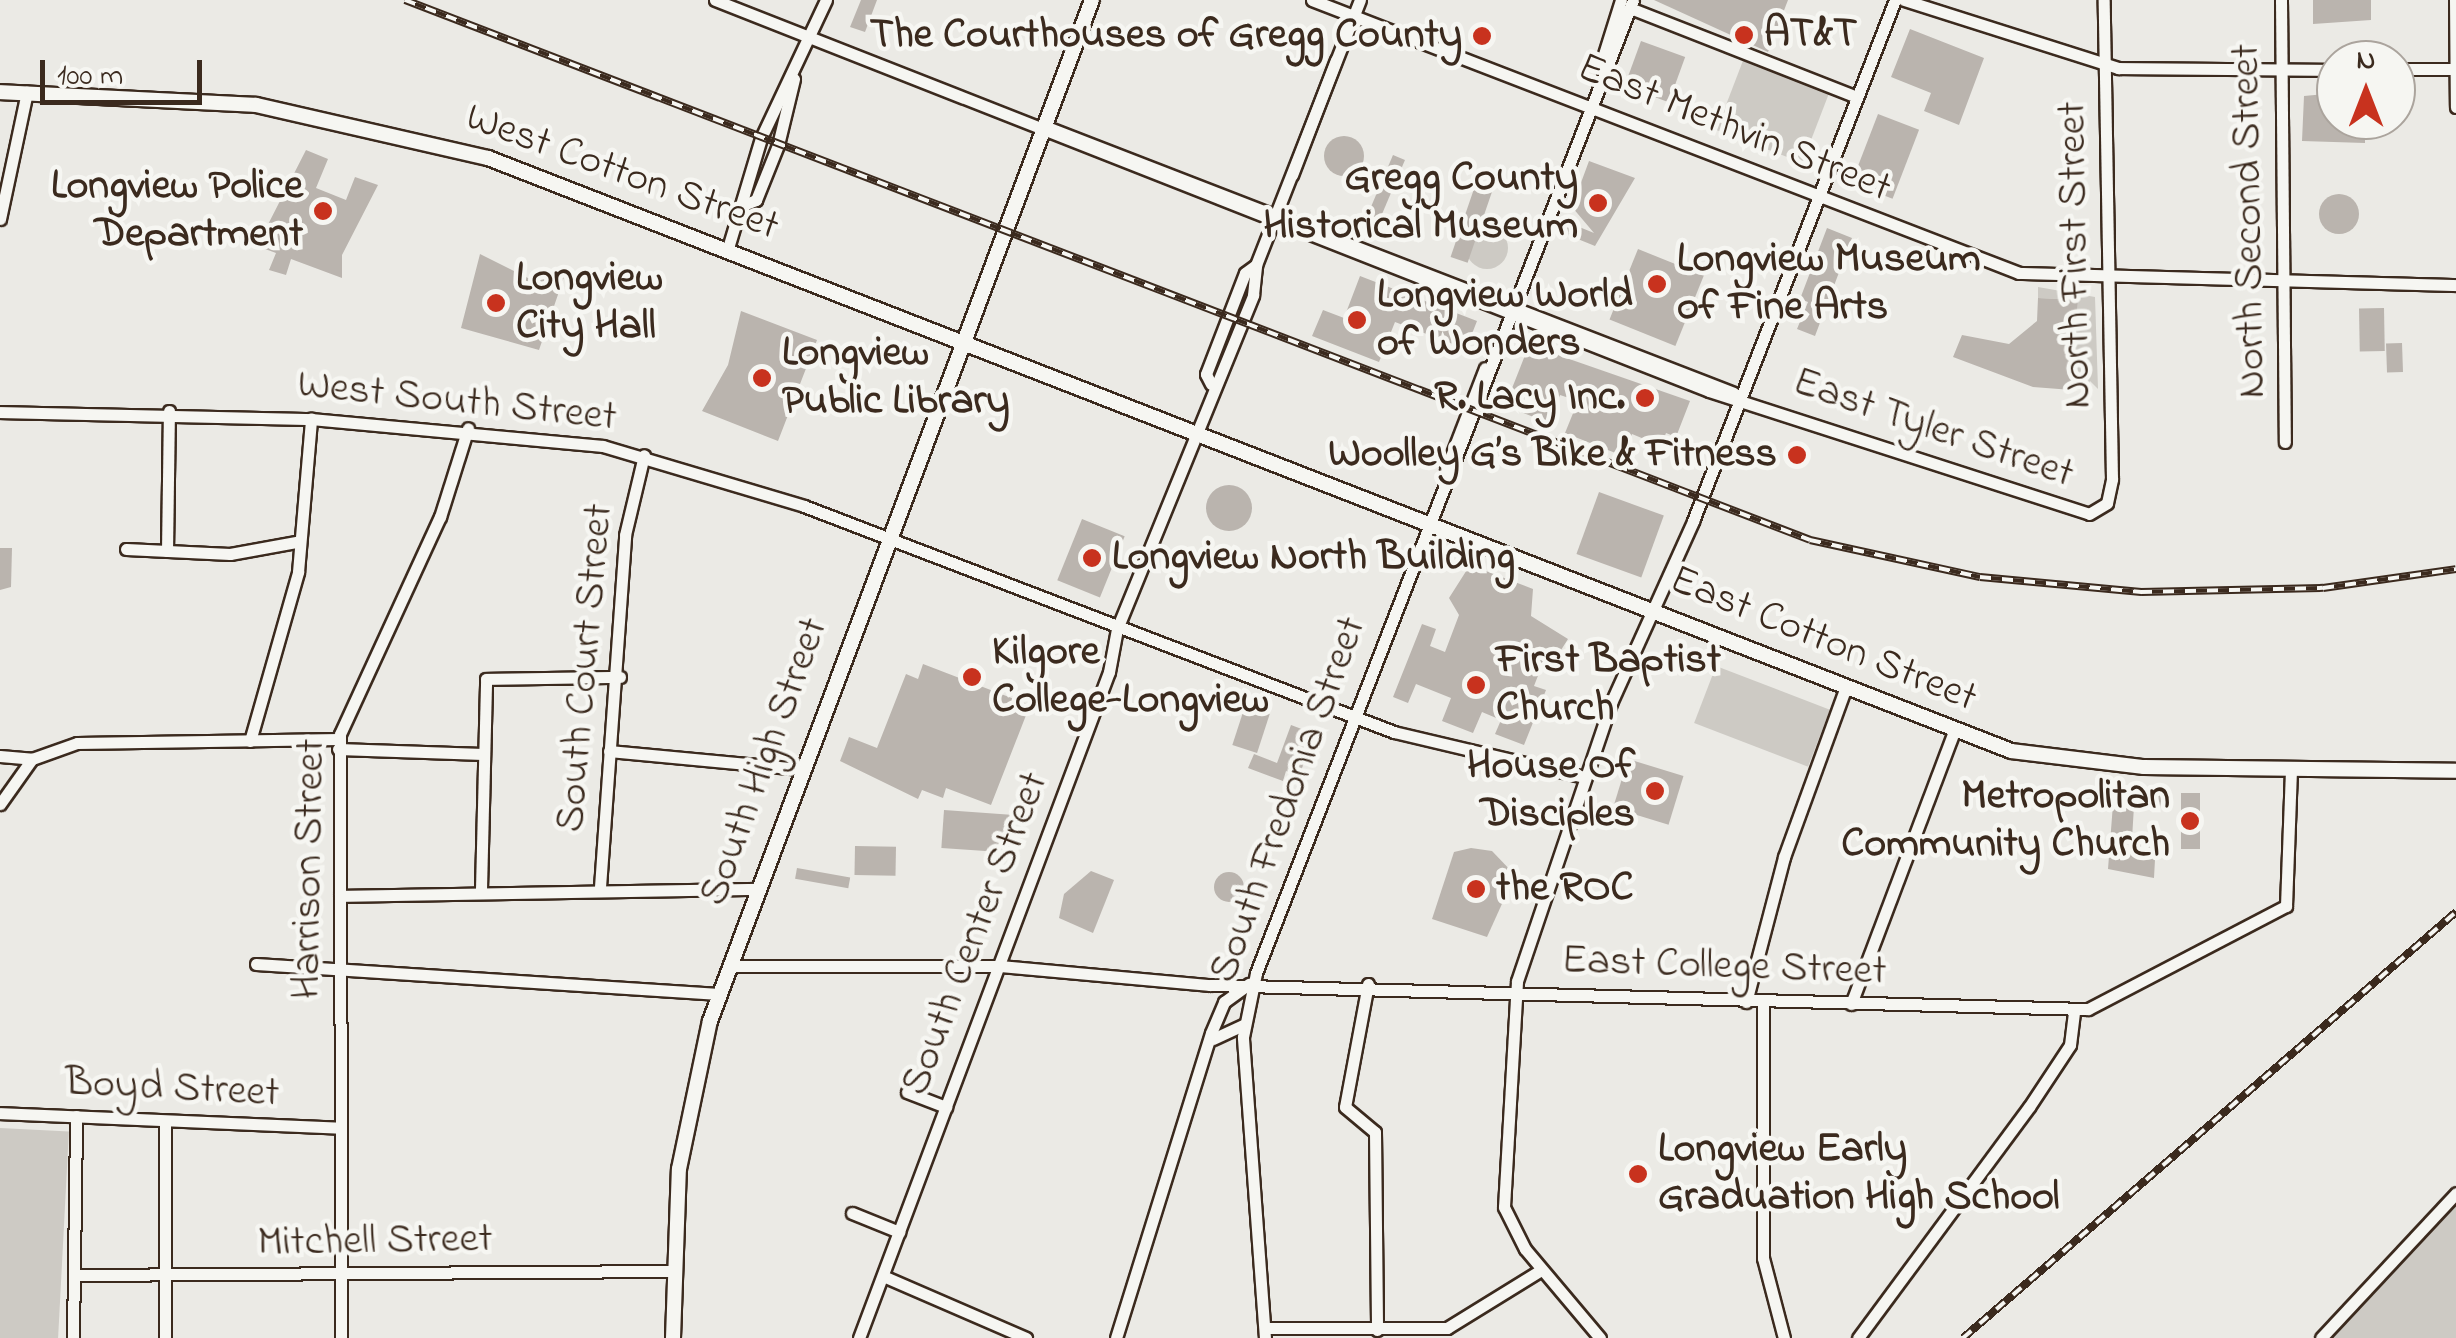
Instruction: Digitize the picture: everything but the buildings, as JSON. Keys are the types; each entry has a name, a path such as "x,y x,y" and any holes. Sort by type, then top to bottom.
{"main road":[{"name":"South High Street","path":"673,1338 686,1120 719,994 884,536 1092,0"},
{"name":"West Cotton Street","path":"0,92 223,102 364,124 529,172 1193,434"},
{"name":"East Cotton Street","path":"1193,434 1954,730 2063,761 2292,771 2456,771"}],"street":[{"name":"East Tyler Street","path":"715,0 1740,398 2079,512 2104,507"},
{"path":"728,248 746,204 761,138 794,79 826,0"},
{"name":"East Methvin Street","path":"1312,0 2004,269 2108,282 2456,285"},
{"path":"1256,265 1360,0"},
{"path":"1600,1338 1540,1270 1501,1194 1515,992 1584,777 1650,609 1701,501 1894,0"},
{"path":"1904,0 2105,66 2316,70"},
{"name":"North First Street","path":"2104,0 2112,479 2104,507"},
{"name":"North Second Street","path":"2280,0 2285,442"},
{"path":"2456,0 2456,106"},
{"path":"1628,2 1857,96"},
{"name":"South Fredonia Street","path":"1266,1333 1243,1025 1253,982 1351,717 1628,2"},
{"path":"2416,69 2456,69"},
{"path":"746,204 756,200 778,145 798,90 794,79"},
{"path":"0,219 27,92"},
{"name":"South Center Street","path":"859,1338 1114,660 1116,629 1211,384 1227,320 1256,265"},
{"name":"South Center Street","path":"1211,384 1242,326 1256,265"},
{"name":"West South Street","path":"0,412 169,412 468,428 644,455 884,536 1351,717 1584,777"},
{"path":"167,551 169,412"},
{"path":"250,741 298,572 296,542 311,419"},
{"name":"Harrison Street","path":"341,1338 339,744 440,517 468,428"},
{"name":"South Court Street","path":"600,887 620,677 626,535 644,455"},
{"path":"126,549 249,553 296,542"},
{"path":"481,889 487,678 620,677"},
{"path":"1746,1002 1784,858 1846,687"},
{"path":"1851,1004 1954,730"},
{"path":"0,756 32,759 70,744 250,741 483,754"},
{"path":"610,751 800,769"},
{"path":"0,804 32,759"},
{"name":"East College Street","path":"729,966 1000,966 1253,982 2074,1011 2128,992 2286,906 2292,771"},
{"path":"340,896 481,889 756,888"},
{"path":"256,964 340,966 719,994"},
{"path":"1116,1338 1222,1006 1253,982"},
{"path":"1368,984 1346,1107 1374,1132 1376,1330"},
{"path":"1763,1002 1763,1258 1784,1338"},
{"path":"1858,1338 2070,1045 2074,1011"},
{"path":"1209,1047 1218,1032 1243,1025"},
{"path":"907,1092 946,1107"},
{"name":"Boyd Street","path":"0,1113 165,1124 341,1128"},
{"path":"73,1338 76,1116"},
{"path":"165,1124 165,1338"},
{"path":"2322,1338 2456,1193"},
{"path":"852,1213 899,1232"},
{"name":"Mitchell Street","path":"75,1274 342,1276 675,1270"},
{"path":"1266,1333 1425,1333 1458,1324 1540,1270"},
{"path":"883,1276 1026,1338"}],"shaded area":[{"path":"1744,58 1830,91 1802,163 1716,130"},
{"path":"1487,227 1502,233 1508,248 1502,263 1487,269 1472,263 1466,248 1472,233"},
{"path":"2038,287 2095,297 2098,389 2090,381 2088,390 2072,390 2078,300 2038,298"},
{"path":"1716,666 1830,710 1808,767 1694,723"},
{"path":"0,1128 69,1132 58,1338 0,1338"},
{"path":"2456,1202 2456,1338 2331,1338 2398,1263"}],"railway":[{"path":"405,0 1810,540 1980,577 2141,592 2323,588 2456,569"},
{"path":"1963,1338 2456,912"}],"place":[{"name":"AT&T","path":"1744,35"},
{"name":"The Courthouses of Gregg County","path":"1482,36"},
{"name":"Gregg County Historical Museum","path":"1598,203"},
{"name":"Longview Police Department","path":"323,211"},
{"name":"Longview Museum of Fine Arts","path":"1657,284"},
{"name":"Longview City Hall","path":"496,303"},
{"name":"Longview World of Wonders","path":"1357,320"},
{"name":"Longview Public Library","path":"762,378"},
{"name":"R. Lacy Inc.","path":"1645,398"},
{"name":"Woolley G’s Bike & Fitness","path":"1797,455"},
{"name":"Longview North Building","path":"1092,558"},
{"name":"Kilgore College-Longview","path":"972,677"},
{"name":"First Baptist Church","path":"1476,685"},
{"name":"House Of Disciples","path":"1655,791"},
{"name":"Metropolitan Community Church","path":"2190,821"},
{"name":"the ROC","path":"1476,889"},
{"name":"Longview Early Graduation High School","path":"1638,1174"}]}
